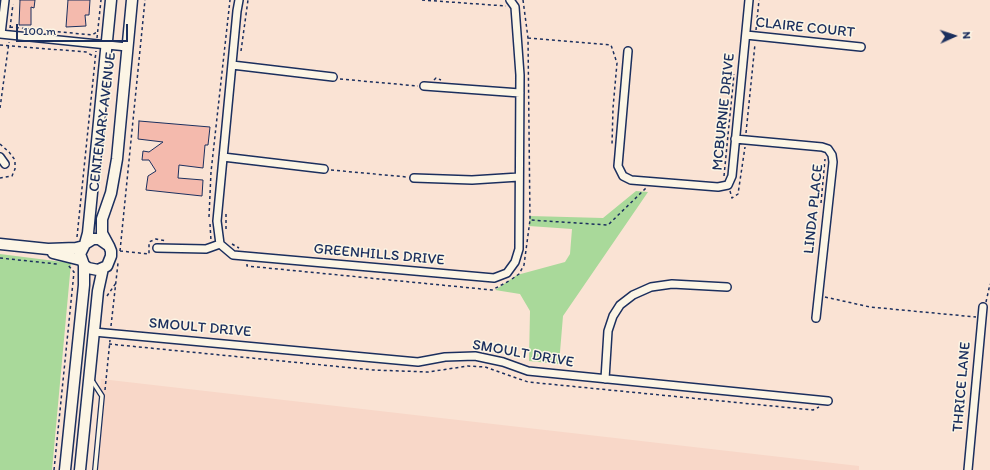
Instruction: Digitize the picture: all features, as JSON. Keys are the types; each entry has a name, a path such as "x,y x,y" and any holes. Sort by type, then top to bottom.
{"street":[{"path":"4,0 1,34 10,31 127,47"},
{"name":"CENTENARY AVENUE","path":"82,243 88,232 111,0"},
{"name":"CENTENARY AVENUE","path":"109,246 102,233 102,219 111,193 116,165 132,0"},
{"path":"157,248 206,250 220,244 217,220 240,0"},
{"name":"MCBURNIE DRIVE","path":"628,51 618,166 622,176 631,180 718,188 728,184 732,176 749,0"},
{"name":"GREENHILLS DRIVE","path":"220,244 233,256 494,278 508,273 515,262 519,250 520,92 515,7 511,2"},
{"name":"CLAIRE COURT","path":"746,35 861,47"},
{"path":"232,65 334,77"},
{"path":"424,86 520,92"},
{"name":"LINDA PLACE","path":"735,139 825,148 832,155 833,162 816,318"},
{"path":"0,157 5,164"},
{"path":"223,157 324,169"},
{"path":"414,178 472,180 519,174"},
{"path":"0,244 38,248 71,248 93,239 99,239 109,246 111,256 100,279 80,470"},
{"path":"65,470 78,329 84,285 81,250 82,243"},
{"path":"38,248 68,256 83,262 93,270 104,268"},
{"path":"605,379 608,331 613,316 620,305 633,295 651,287 672,284 727,287"},
{"name":"THRICE LANE","path":"968,470 983,307"},
{"path":"78,329 94,332"},
{"name":"SMOULT DRIVE","path":"94,332 418,362 445,357 475,356 502,362 528,371 828,401"}],"lane":[{"path":"90,376 102,396 95,470"}],"path":[{"path":"0,108 13,0"},
{"path":"82,243 95,57 101,0"},
{"path":"145,0 120,251 149,254 149,242 156,239 169,242"},
{"path":"207,246 211,241 209,220 211,172 230,0"},
{"path":"240,66 248,0"},
{"path":"422,0 499,7 506,7 511,2"},
{"path":"247,257 247,266 492,290 519,274 524,265 530,220 528,38 523,0"},
{"path":"728,184 732,198 738,194 759,0"},
{"path":"2,26 10,31 92,35 98,32"},
{"path":"528,38 611,45 617,63 613,108 612,145"},
{"path":"0,45 86,52 95,57"},
{"path":"721,180 724,176 734,67"},
{"path":"334,77 424,86 436,78 442,80"},
{"path":"820,203 825,148"},
{"path":"324,169 414,178"},
{"path":"519,174 529,172"},
{"path":"530,220 608,225 647,187 648,182"},
{"path":"225,209 226,236"},
{"path":"229,242 239,249"},
{"path":"54,470 74,272 67,265 68,256"},
{"path":"0,258 59,264"},
{"path":"105,391 119,259"},
{"path":"983,307 989,293 990,284"},
{"path":"819,295 870,306 982,318"},
{"path":"109,344 373,370 428,372 468,366 485,367 528,382 813,410 828,401"}],"shaded area":[{"path":"101,379 859,466 859,470 92,470"}],"green space":[{"path":"636,191 648,192 563,316 559,364 529,361 530,311 520,294 495,290 517,275 565,262 570,254 572,229 529,226 530,216 603,218"},
{"path":"0,254 71,263 52,470 0,470"}],"building":[{"path":"20,0 35,0 34,8 31,7 31,25 19,25"},
{"path":"68,0 90,0 89,15 85,15 86,26 66,27"},
{"path":"139,121 210,127 208,145 205,145 203,168 179,165 178,178 203,180 202,196 146,190 148,176 156,171 149,160 142,160 143,151 149,152 163,142 138,139"}]}
